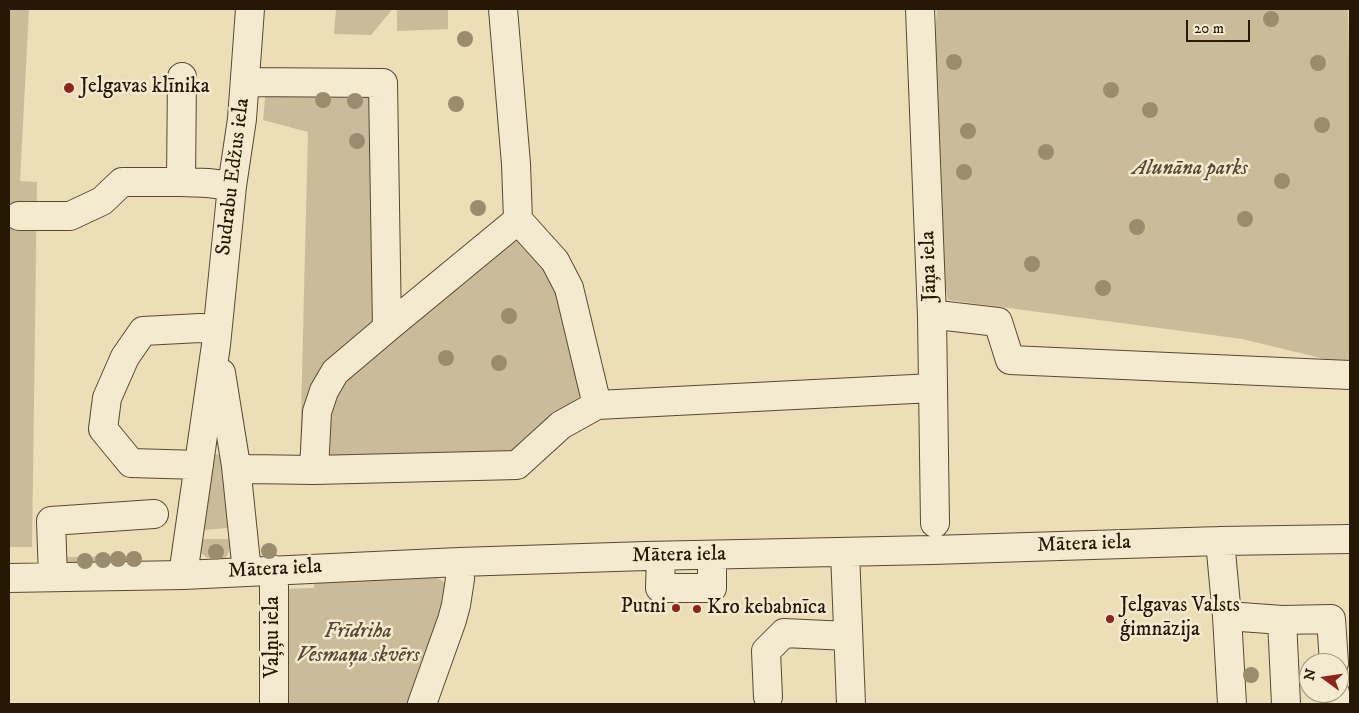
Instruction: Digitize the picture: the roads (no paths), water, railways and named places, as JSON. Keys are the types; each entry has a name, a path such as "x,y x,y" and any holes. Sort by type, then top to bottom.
{"street":[{"name":"Sudrabu Edžus iela","path":"184,575 217,337 232,186 242,119 250,9"},
{"path":"503,9 516,164 518,220 556,261 569,288 597,405"},
{"name":"Jāņa iela","path":"920,9 932,316 935,523"},
{"path":"181,182 182,77"},
{"path":"245,82 384,83 387,328"},
{"path":"19,216 70,216 102,201 122,182 181,182 232,186"},
{"path":"314,470 317,412 324,391 335,372 518,220"},
{"path":"932,316 998,322 1010,360 1350,375"},
{"path":"199,465 131,463 103,429 108,398 125,358 143,330 200,328 217,337"},
{"name":"Sudrabu Edžus iela","path":"217,337 236,466 247,572"},
{"path":"236,466 248,469 314,470 518,465 561,425 597,405 933,388"},
{"path":"52,577 52,521 154,514"},
{"name":"Mātera iela","path":"9,578 184,575 459,562 661,556 1350,539"},
{"path":"1220,541 1232,704"},
{"path":"845,552 851,704"},
{"path":"422,704 456,605 460,579 459,562"},
{"name":"Vaļņu iela","path":"274,570 274,704"},
{"path":"1227,616 1282,620 1331,619 1333,653"},
{"path":"1282,620 1286,704"},
{"path":"768,697 766,651 784,633 848,636"}],"place":[{"name":"Jelgavas klīnika","path":"69,88"},
{"name":"Putni","path":"676,608"},
{"name":"Kro kebabnīca","path":"697,609"},
{"name":"Jelgavas Valsts ģimnāzija","path":"1110,619"}],"park label":[{"name":"Alunāna parks","path":"1190,170"},
{"name":"Frīdriha Vesmaņa skvērs","path":"358,645"}]}
